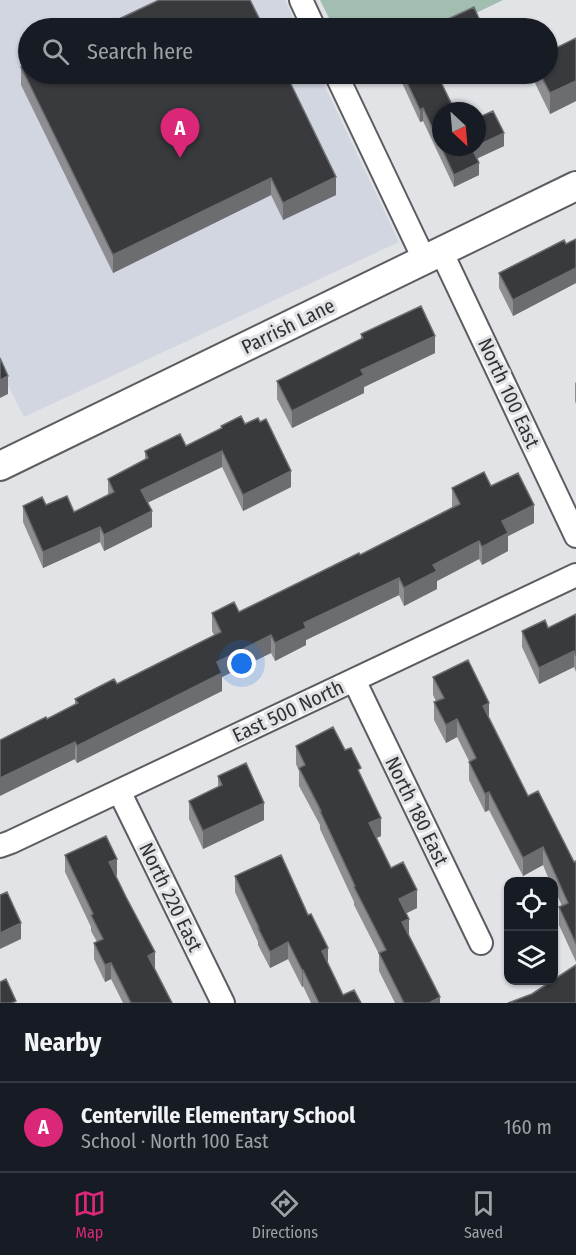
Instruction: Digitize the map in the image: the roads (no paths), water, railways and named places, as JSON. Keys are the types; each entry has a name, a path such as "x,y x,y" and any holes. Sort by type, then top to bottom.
{"street":[{"path":"301,0 309,18"},
{"name":"North 100 East","path":"341,84 433,255 576,536"},
{"name":"Parrish Lane","path":"0,466 576,186"},
{"name":"East 500 North","path":"0,846 576,575"},
{"name":"North 180 East","path":"354,680 481,943"},
{"name":"North 220 East","path":"119,791 223,1003"}],"place":[{"name":"Centerville Elementary School","path":"180,158"}]}
